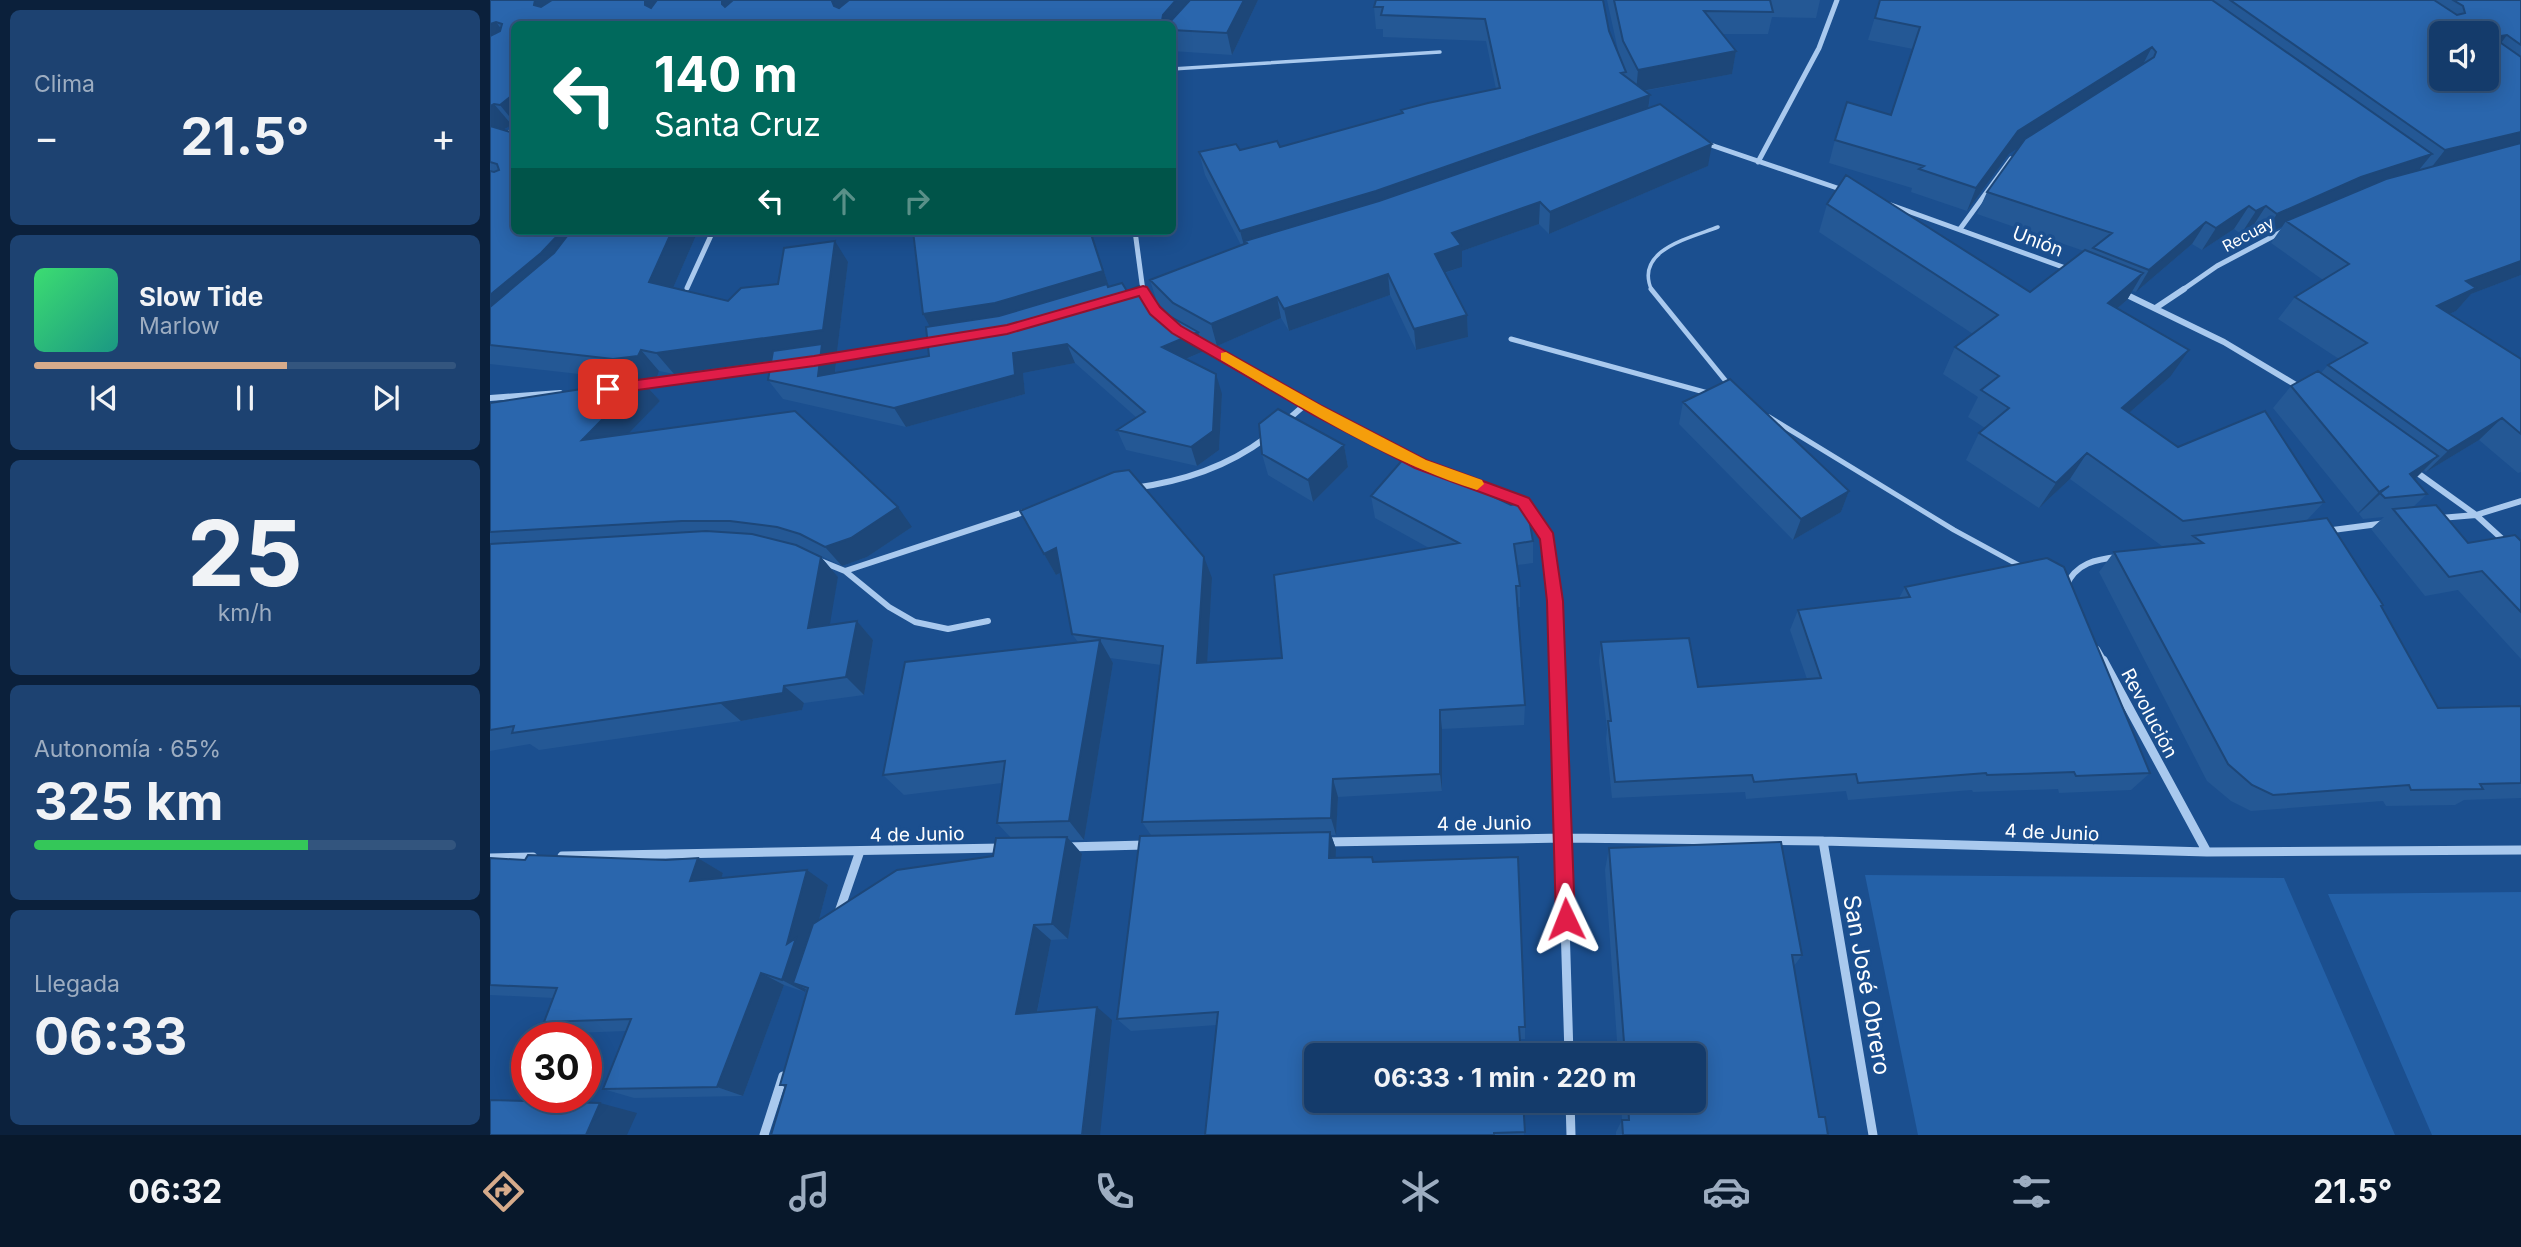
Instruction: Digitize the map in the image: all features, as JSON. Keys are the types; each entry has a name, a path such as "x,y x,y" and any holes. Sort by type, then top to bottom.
{"street":[{"path":"1758,162 1819,48 1838,1"},
{"path":"490,144 511,132"},
{"path":"1693,139 1851,192"},
{"path":"1960,229 2000,173 2018,154"},
{"name":"Unión","path":"1877,201 2079,273"},
{"name":"Recuay","path":"2157,307 2217,266 2291,227"},
{"path":"687,288 711,235"},
{"path":"1136,235 1143,290 1149,300"},
{"path":"1130,294 1156,286"},
{"path":"2112,288 2157,307 2224,342 2291,380 2312,396"},
{"path":"1188,336 1421,464 1524,502 1548,538 1555,601 1569,1043"},
{"path":"814,361 938,341"},
{"path":"632,386 788,364"},
{"path":"490,398 569,392"},
{"path":"1129,488 1198,476 1228,463 1254,448 1307,403"},
{"path":"2410,468 2476,515 2521,556"},
{"path":"2435,519 2476,515 2521,501"},
{"path":"845,571 981,524 1038,508"},
{"path":"2313,533 2395,522"},
{"path":"2072,601 2065,590 2070,577 2086,563 2132,555"},
{"path":"808,556 845,571 890,607 915,622 948,629 988,621"},
{"name":"Revolución","path":"2091,637 2207,852"},
{"name":"4 de Junio","path":"1315,842 1563,838 1823,841 2207,852 2521,850"},
{"name":"San José Obrero","path":"1823,841 1873,1135"},
{"path":"1053,847 1149,845"},
{"name":"4 de Junio","path":"490,858 1012,848"},
{"path":"833,928 860,851"},
{"path":"764,1135 785,1070"},
{"path":"1570,1113 1571,1135"}],"lane":[{"path":"1176,69 1440,52"},
{"path":"1718,227 1667,248 1646,264 1644,272 1651,289 1734,390"},
{"path":"1511,339 1717,395"},
{"path":"1765,415 1954,530 2028,570"},
{"path":"2053,583 2065,590"}],"shaded area":[{"path":"1865,875 2284,878 2395,1135 1918,1135"},
{"path":"2521,892 2521,1135 2432,1135 2328,894"}],"building":[{"path":"490,0 535,0 534,5 541,7 552,0 645,0 645,5 651,8 657,0 722,0 725,7 733,0 834,0 834,6 839,8 849,0 1176,0 1163,15 1162,21 511,21 511,96 500,105 490,106 490,36 500,31 502,24 490,24"},
{"path":"1190,0 1244,0 1227,33 1176,30 1176,21 1171,21"},
{"path":"1376,0 1603,0 1609,31 1626,72 1621,73 1650,95 1376,191 1240,231 1199,152 1236,144 1240,150 1277,141 1280,147 1403,113 1401,110 1500,88 1485,19 1381,15 1383,7 1374,7"},
{"path":"1614,0 1770,0 1773,12 1704,11 1736,51 1638,70 1623,41"},
{"path":"1880,0 2212,0 2432,154 2361,177 2277,214 2266,206 2256,211 2249,206 2216,228 2206,222 2149,270 2093,248 2112,233 1987,192 2025,139 2154,57 2156,52 2152,47 2018,131 1976,188 1919,169 1924,166 1835,140 1847,102 1891,115 1920,27 1875,18"},
{"path":"2230,0 2434,0 2457,15 2465,13 2463,6 2453,0 2521,0 2521,45 2507,35 2500,36 2501,43 2521,57 2521,132 2445,150"},
{"path":"1660,104 1712,144 1550,212 1540,202 1452,233 1461,245 1435,254 1467,315 1414,329 1388,274 1284,309 1277,297 1211,324 1173,303 1150,280 1247,243 1245,241 1379,201"},
{"path":"490,126 511,132 511,235 558,235 541,253 490,295 490,171 499,170 497,164 490,162"},
{"path":"2521,143 2521,261 2466,281 2476,288 2437,306 2521,359 2521,434 2502,418 2448,451 2328,365 2367,343 2295,297 2349,264 2286,221 2386,179"},
{"path":"1846,175 2030,292 2085,250 2143,273 2108,303 2189,350 2122,408 2178,447 2265,411 2324,502 2183,521 2087,453 2056,483 1979,433 2009,408 1981,390 1999,376 1955,347 1998,315 1827,204"},
{"path":"568,235 670,235 649,282 728,301 741,288 778,284 784,248 835,241 823,330 656,353 641,350 638,356 613,359 490,345 490,307 554,253"},
{"path":"913,235 1091,235 1103,271 995,303 923,314"},
{"path":"1122,283 1127,291 1139,286 1166,314 1198,332 1162,347 1216,374 1213,431 1191,447 1117,430 1145,412 1067,344 1013,353 1015,375 894,408 768,380 773,351 822,344 818,376 929,356 926,327 999,316 1107,284 1108,287"},
{"path":"2318,371 2438,456 2410,474 2427,494 2385,498 2380,493 2389,486 2379,492 2291,386"},
{"path":"1730,379 1849,491 1801,519 1683,402"},
{"path":"641,380 582,440 795,411 898,507 851,538 825,547 800,534 777,527 730,521 682,521 490,532 490,403"},
{"path":"1278,409 1344,445 1308,480 1262,454 1259,424"},
{"path":"1406,456 1511,505 1526,502 1533,541 1514,544 1520,586 1516,586 1525,705 1440,710 1440,774 1333,779 1331,818 1142,822 1163,646 1072,634 1056,548 1044,554 1020,511 1114,472 1129,470 1204,557 1197,663 1282,658 1274,575 1459,543 1371,496"},
{"path":"2436,505 2468,543 2515,535 2521,541 2521,612 2482,571 2449,577 2393,509"},
{"path":"2327,518 2383,605 2381,606 2438,708 2521,706 2521,783 2480,784 2483,789 2411,790 2409,785 2273,795 2252,785 2228,764 2114,552 2203,543 2193,536"},
{"path":"706,531 752,534 796,545 821,557 808,628 857,621 846,677 784,686 783,693 720,703 512,733 514,726 490,730 490,544"},
{"path":"2047,558 2064,567 2150,773 2076,776 2074,772 1986,773 1858,783 1856,774 1754,782 1752,775 1615,782 1601,642 1689,638 1698,687 1821,678 1798,610 1910,597 1905,587"},
{"path":"1100,640 1069,821 997,823 1005,761 883,775 905,662"},
{"path":"1330,832 1329,858 1372,857 1373,862 1518,857 1525,1027 1519,1027 1520,1043 1304,1043 1304,1113 1524,1113 1525,1132 1494,1135 1205,1135 1218,1012 1117,1019 1140,836"},
{"path":"1067,837 1052,924 1034,925 1016,1014 1097,1007 1082,1135 771,1135 786,1085 780,1085 808,988 793,983 813,924 897,870 993,856 996,838"},
{"path":"1781,842 1802,955 1792,955 1819,1117 1825,1117 1828,1135 1623,1135 1622,1120 1629,1120 1629,1113 1706,1113 1706,1043 1624,1043 1609,848"},
{"path":"528,855 666,860 698,858 690,881 807,870 787,944 796,938 782,980 761,973 717,1087 603,1089 631,1019 544,1022 557,988 490,985 490,858 525,860"},
{"path":"490,1100 511,1101 511,1113 596,1113 586,1135 490,1135"}],"slow traffic":[{"path":"1226,357 1317,410 1421,464 1477,484"}],"route":[{"path":"608,389 814,361 1007,330 1143,290 1155,310 1176,329 1317,410 1421,464 1524,502 1548,538 1555,601 1566,919"}]}
